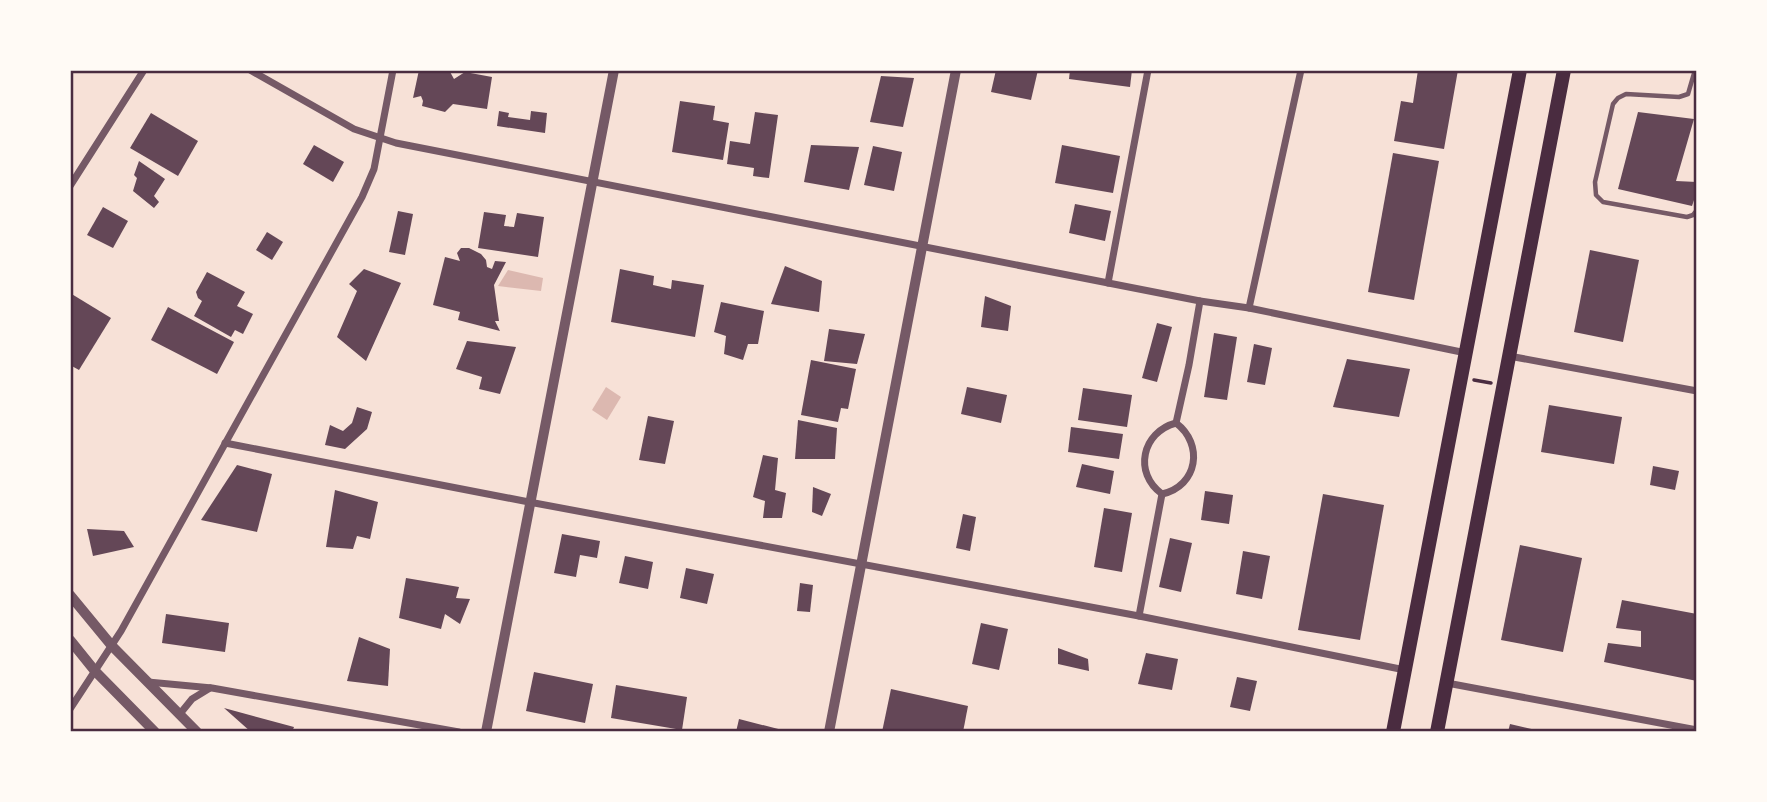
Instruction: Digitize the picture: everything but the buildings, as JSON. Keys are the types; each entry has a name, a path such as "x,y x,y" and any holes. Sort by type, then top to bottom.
{"main road":[{"path":"1393,732 1520,70"},
{"path":"1437,732 1564,70"}],"street":[{"path":"70,186 144,70"},
{"path":"250,70 354,129 396,143 1200,301 1249,308 1466,353"},
{"path":"70,709 112,646 362,197 374,169 393,70"},
{"path":"486,732 614,70"},
{"path":"829,732 956,70"},
{"path":"1108,283 1148,70"},
{"path":"1249,308 1301,70"},
{"path":"1176,422 1200,301"},
{"path":"1509,356 1697,391"},
{"path":"1162,494 1149,479 1145,454 1157,432 1176,422"},
{"path":"1162,494 1181,486 1194,464 1191,439 1176,422"},
{"path":"225,443 1139,616 1405,670"},
{"path":"1139,616 1162,494"},
{"path":"70,595 112,646 197,732"},
{"path":"70,640 95,671 155,732"},
{"path":"147,682 212,688 458,732"},
{"path":"1446,682 1697,730"},
{"path":"179,715 192,699 212,688"}],"lane":[{"path":"1695,70 1685,96 1626,94 1618,98 1613,104 1595,183 1596,195 1603,202 1687,216 1693,215 1697,210"}],"path":[{"path":"1461,377 1503,386"}],"shaded area":[{"path":"508,270 543,278 541,291 498,286"},
{"path":"606,387 621,397 607,420 592,410"}]}
